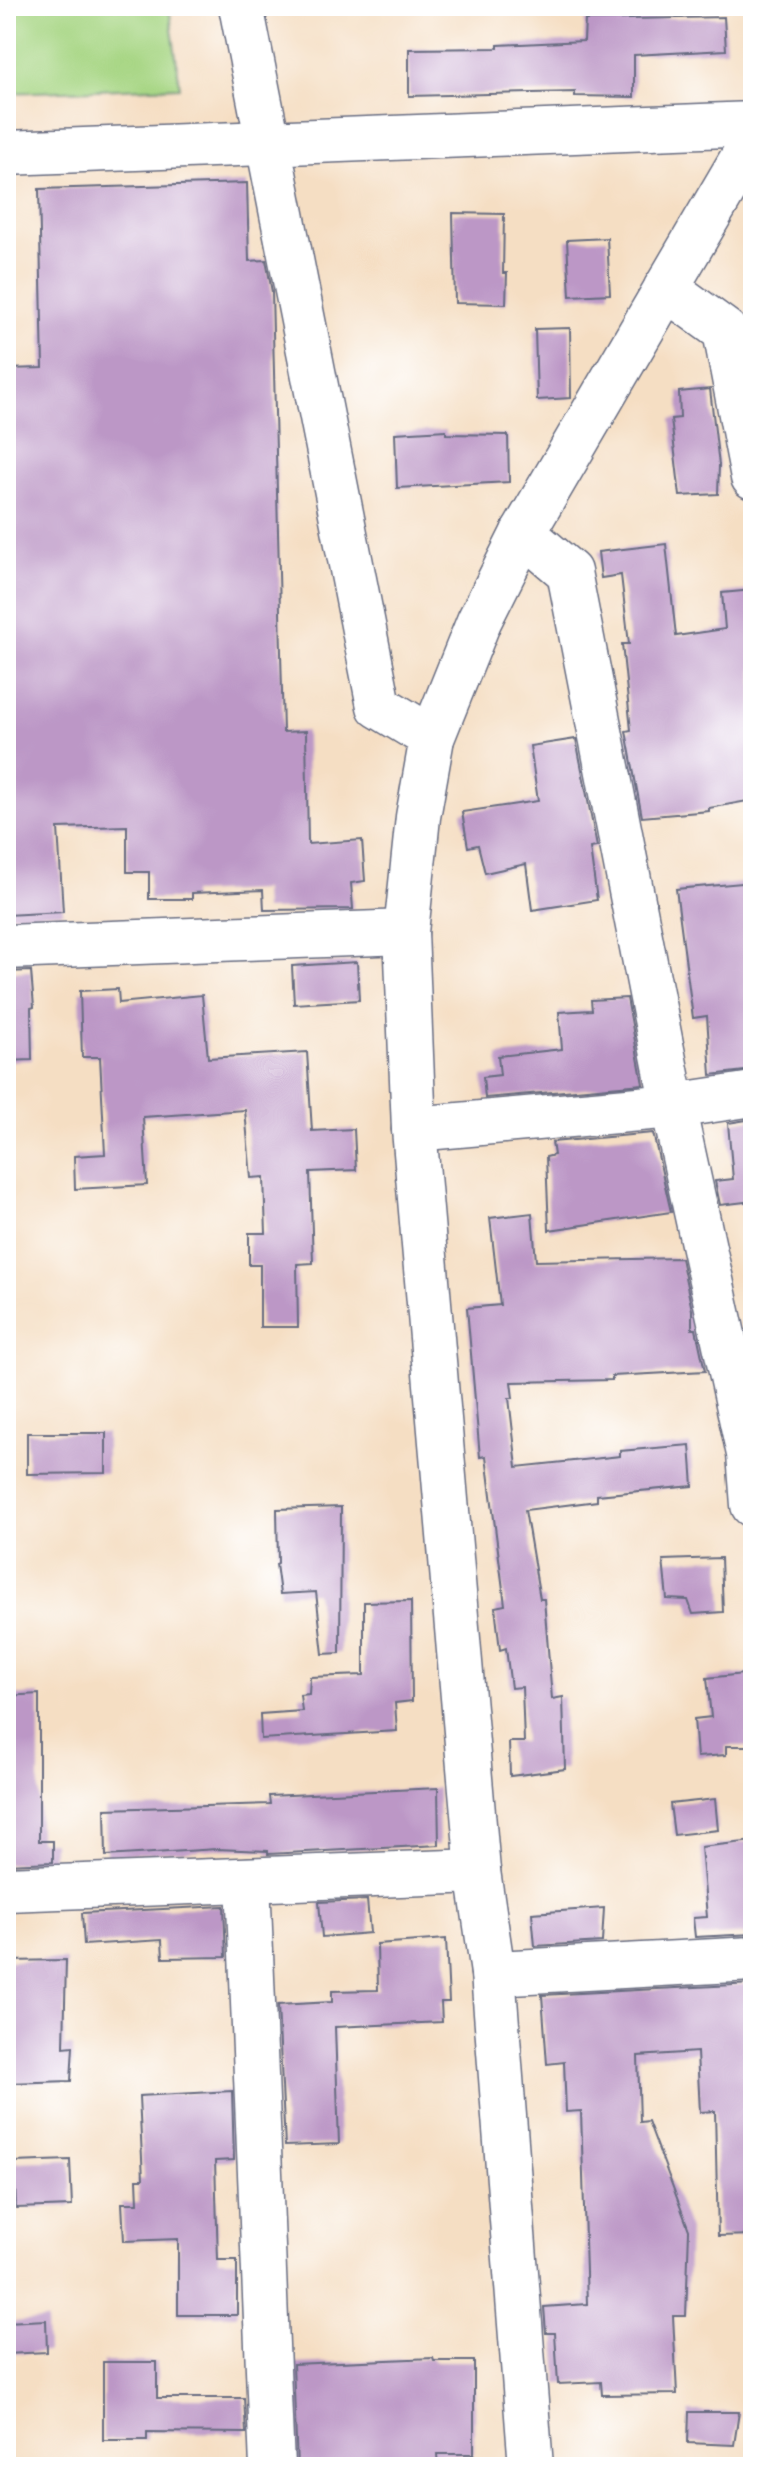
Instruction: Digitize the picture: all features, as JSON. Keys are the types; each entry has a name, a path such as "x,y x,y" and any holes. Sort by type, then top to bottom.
{"street":[{"path":"241,6 379,706 432,738"},
{"path":"6,153 267,146 753,124"},
{"path":"531,2467 493,1973 478,1871 414,1129 406,932 418,817 432,738 479,621 523,533 753,140"},
{"path":"666,288 725,331 753,477"},
{"path":"523,533 569,572 673,1106 749,1454 753,1505"},
{"path":"6,947 406,932"},
{"path":"414,1129 673,1106 753,1094"},
{"path":"6,1889 478,1871"},
{"path":"248,1880 272,2467"},
{"path":"493,1973 753,1959"}],"green space":[{"path":"6,6 169,6 180,87 6,93"}],"building":[{"path":"724,17 726,50 634,55 634,97 575,96 575,92 409,96 409,49 498,48 498,45 584,41 585,20"},
{"path":"247,183 249,261 266,260 272,292 283,732 306,731 308,844 362,840 365,881 351,883 353,909 264,910 263,890 192,893 192,899 149,899 149,872 127,872 127,826 58,828 63,912 6,915 6,369 43,368 39,189"},
{"path":"453,213 504,214 506,304 455,303"},
{"path":"607,238 610,294 570,296 567,240"},
{"path":"570,328 571,398 537,400 535,329"},
{"path":"710,389 719,465 718,494 680,496 671,419 680,418 679,392"},
{"path":"446,430 446,434 508,435 509,482 397,488 395,433"},
{"path":"666,544 676,636 725,629 722,593 753,590 753,800 709,808 709,811 642,817 626,731 631,730 622,644 629,644 621,575 601,578 598,552"},
{"path":"576,739 597,847 590,848 597,900 532,910 526,864 485,873 478,845 468,847 462,812 538,801 530,746"},
{"path":"753,882 753,1070 711,1075 707,1016 693,1018 676,889"},
{"path":"357,962 359,1000 294,1004 292,966"},
{"path":"31,971 34,1007 31,1008 32,1060 6,1061 6,972"},
{"path":"118,989 119,1003 202,995 208,1058 307,1052 312,1131 354,1129 356,1170 310,1172 313,1263 297,1264 298,1327 260,1327 260,1265 249,1265 249,1233 266,1233 264,1177 251,1178 245,1110 143,1117 147,1185 75,1189 74,1156 105,1154 100,1057 82,1057 80,991"},
{"path":"627,998 643,1084 485,1098 483,1077 500,1075 498,1056 562,1049 559,1012 592,1010 591,1000"},
{"path":"753,1119 753,1201 720,1205 715,1181 733,1179 728,1123"},
{"path":"653,1133 671,1212 549,1230 546,1157 554,1155 552,1142"},
{"path":"532,1213 536,1261 681,1258 692,1310 692,1329 696,1329 705,1371 612,1376 612,1380 511,1382 513,1398 509,1398 517,1467 620,1456 620,1451 690,1445 693,1486 597,1495 597,1501 525,1510 540,1599 544,1599 552,1699 563,1697 565,1769 510,1776 509,1742 524,1742 522,1687 511,1688 506,1648 500,1650 495,1607 505,1605 486,1456 480,1457 467,1308 500,1305 490,1218"},
{"path":"27,1433 106,1433 106,1473 27,1474"},
{"path":"341,1507 340,1653 323,1654 316,1592 280,1594 276,1564 277,1509"},
{"path":"721,1558 723,1612 693,1614 688,1600 667,1599 663,1560"},
{"path":"411,1601 412,1701 395,1703 397,1731 261,1739 260,1714 302,1711 300,1695 309,1694 310,1677 364,1675 364,1602"},
{"path":"752,1673 753,1746 726,1746 726,1755 697,1757 694,1719 711,1717 707,1678"},
{"path":"39,1694 39,1841 53,1841 53,1862 6,1864 6,1696"},
{"path":"438,1788 439,1845 268,1854 268,1851 217,1849 106,1856 105,1809 270,1804 269,1796"},
{"path":"715,1799 718,1830 674,1835 670,1804"},
{"path":"753,1841 753,1934 695,1937 693,1918 707,1917 701,1847"},
{"path":"367,1900 370,1933 322,1937 319,1902"},
{"path":"224,1906 226,1957 163,1958 162,1940 84,1945 82,1913"},
{"path":"604,1908 602,1942 535,1946 532,1913"},
{"path":"446,1939 449,2002 441,2002 442,2022 335,2027 339,2144 285,2146 278,2005 332,2002 332,1991 378,1990 377,1944"},
{"path":"66,1960 64,2047 73,2046 71,2081 6,2083 6,1961"},
{"path":"753,1984 753,2235 718,2236 715,2111 700,2112 697,2052 638,2056 640,2122 648,2121 689,2230 686,2316 673,2316 677,2394 602,2395 601,2382 558,2384 555,2333 546,2333 544,2307 587,2304 581,2111 566,2112 564,2062 547,2064 542,1995"},
{"path":"232,2091 234,2160 215,2161 218,2260 237,2260 237,2315 178,2315 178,2239 124,2241 122,2203 138,2203 137,2179 143,2179 139,2096"},
{"path":"70,2160 72,2206 16,2208 14,2162"},
{"path":"46,2320 47,2352 6,2354 6,2322"},
{"path":"433,2358 434,2361 474,2361 474,2454 437,2454 438,2467 297,2467 293,2364"},
{"path":"103,2362 157,2362 157,2398 244,2398 246,2433 147,2432 147,2440 103,2440"},
{"path":"689,2412 739,2412 734,2445 688,2443"}]}
